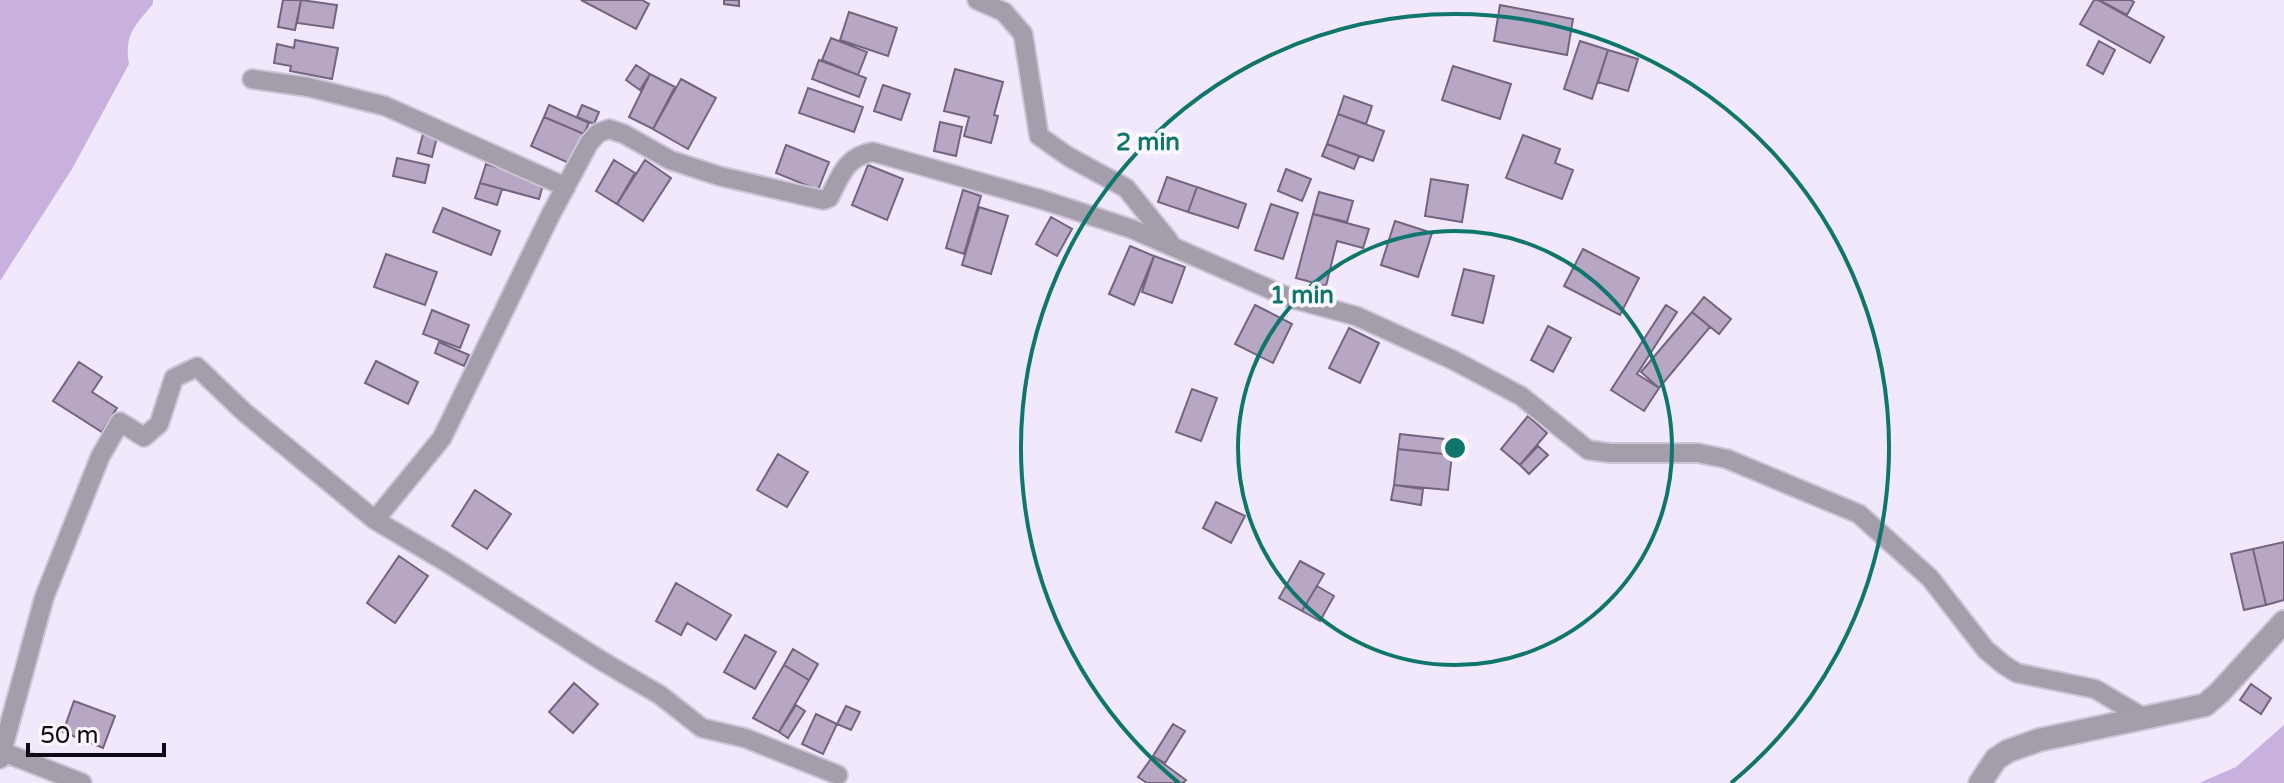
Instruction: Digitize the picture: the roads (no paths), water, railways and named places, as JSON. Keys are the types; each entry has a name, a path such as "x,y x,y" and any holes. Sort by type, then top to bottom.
{"street":[{"path":"977,0 1004,12 1023,34 1039,136 1069,157 1126,188 1171,244"},
{"path":"252,79 308,87 385,106 566,187"},
{"path":"375,520 442,438 566,187 589,143 598,133 609,129 670,160 719,176 823,200 829,198 838,177 853,159 873,152 1043,200 1171,244 1290,298 1356,316 1453,360 1521,396 1588,450 1698,453 1727,459 1859,514 1930,578 1986,650 2004,665 2017,673 2095,689 2138,720"},
{"path":"82,783 2,755 44,598 100,457 120,422 144,437 159,424 174,378 197,367 244,412 375,520 660,695 702,728 745,738 838,775"},
{"path":"1980,783 1996,759 2008,751 2039,740 2205,705 2284,622"}]}
